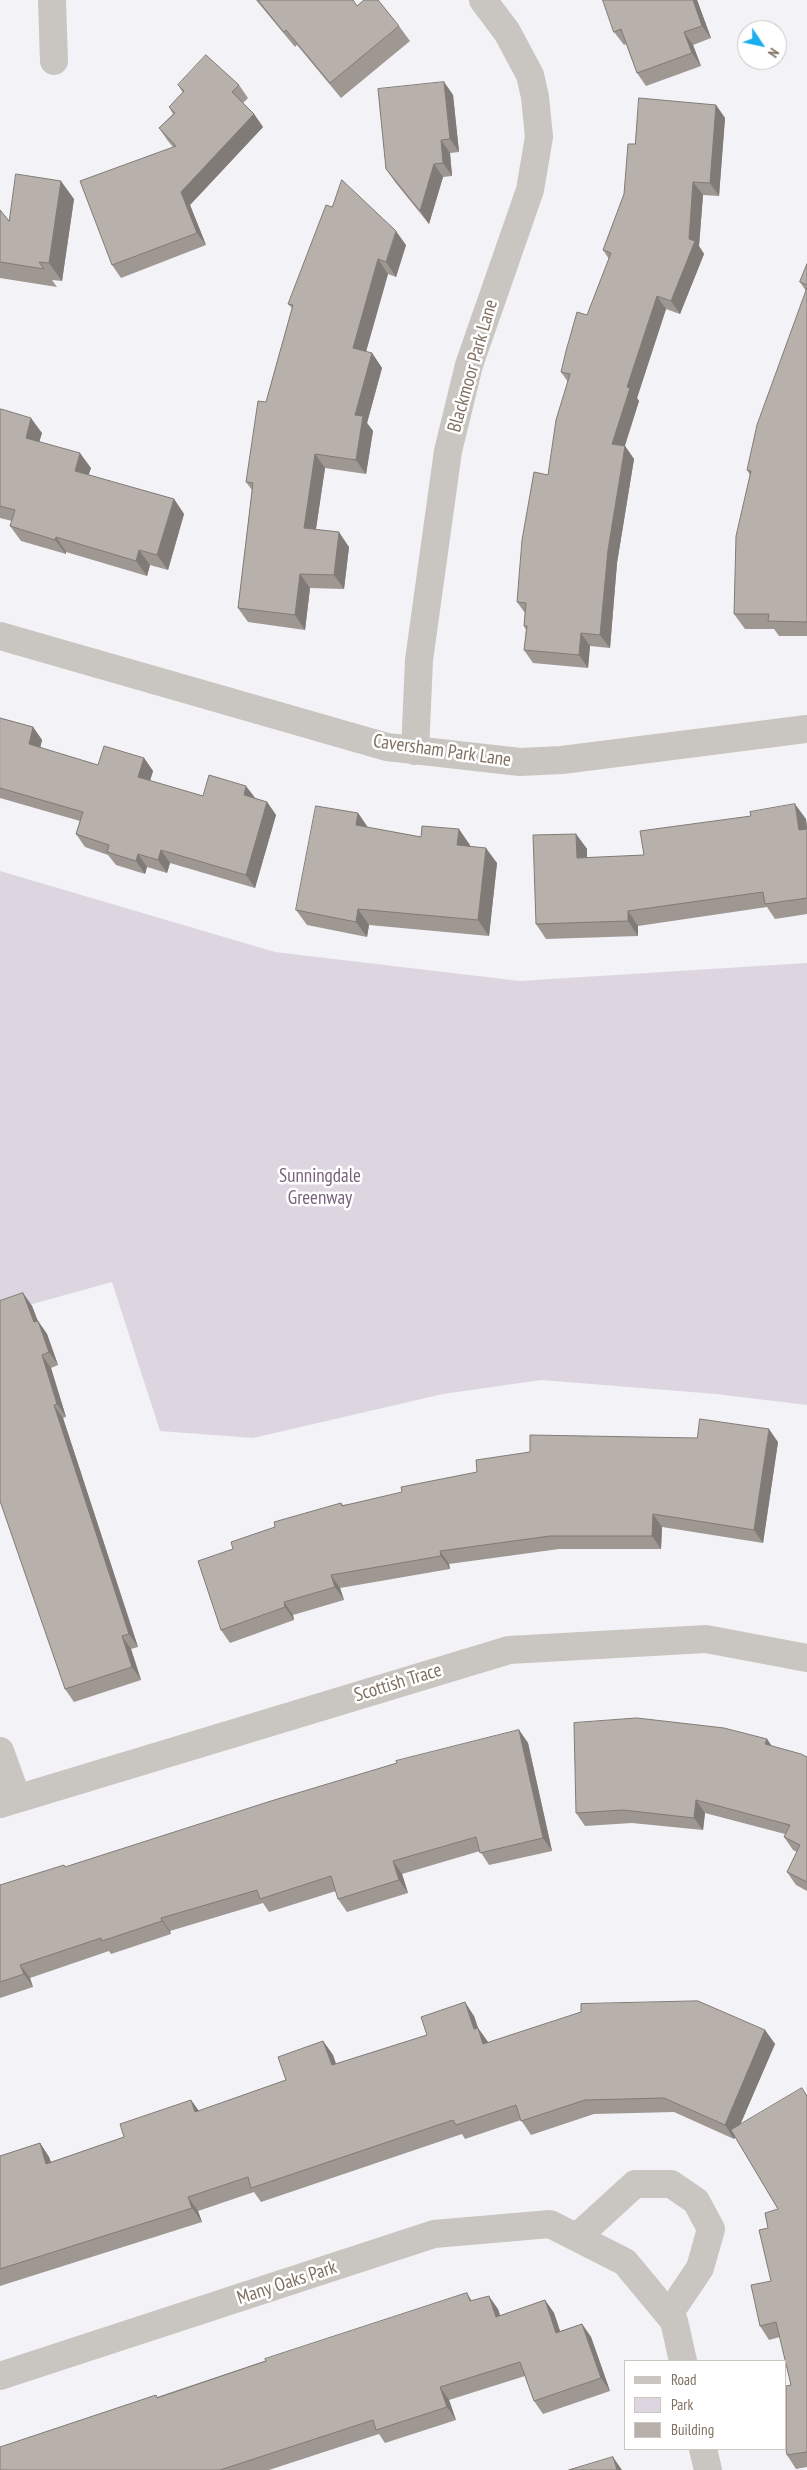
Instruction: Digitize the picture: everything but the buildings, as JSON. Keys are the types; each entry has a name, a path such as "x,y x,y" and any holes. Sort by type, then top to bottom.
{"street":[{"path":"52,0 54,61"},
{"name":"Blackmoor Park Lane","path":"415,751 419,660 448,451 469,365 530,190 539,137 535,97 530,75 507,32 483,0"},
{"name":"Caversham Park Lane","path":"0,636 386,747 415,751 520,762 562,760 807,729"},
{"name":"Scottish Trace","path":"8,1801 509,1650 706,1639 807,1658"},
{"path":"0,1752 8,1801"},
{"path":"577,2237 635,2184 671,2184 696,2201 710,2229 700,2268 668,2314"},
{"name":"Many Oaks Park","path":"0,2376 434,2234 550,2224 625,2262 674,2321 683,2360"},
{"path":"703,2450 708,2470"}],"green space":[{"name":"Sunningdale Greenway","path":"0,871 275,952 520,981 807,963 807,1405 716,1394 541,1380 443,1394 253,1438 160,1431 112,1282 0,1313"}]}
